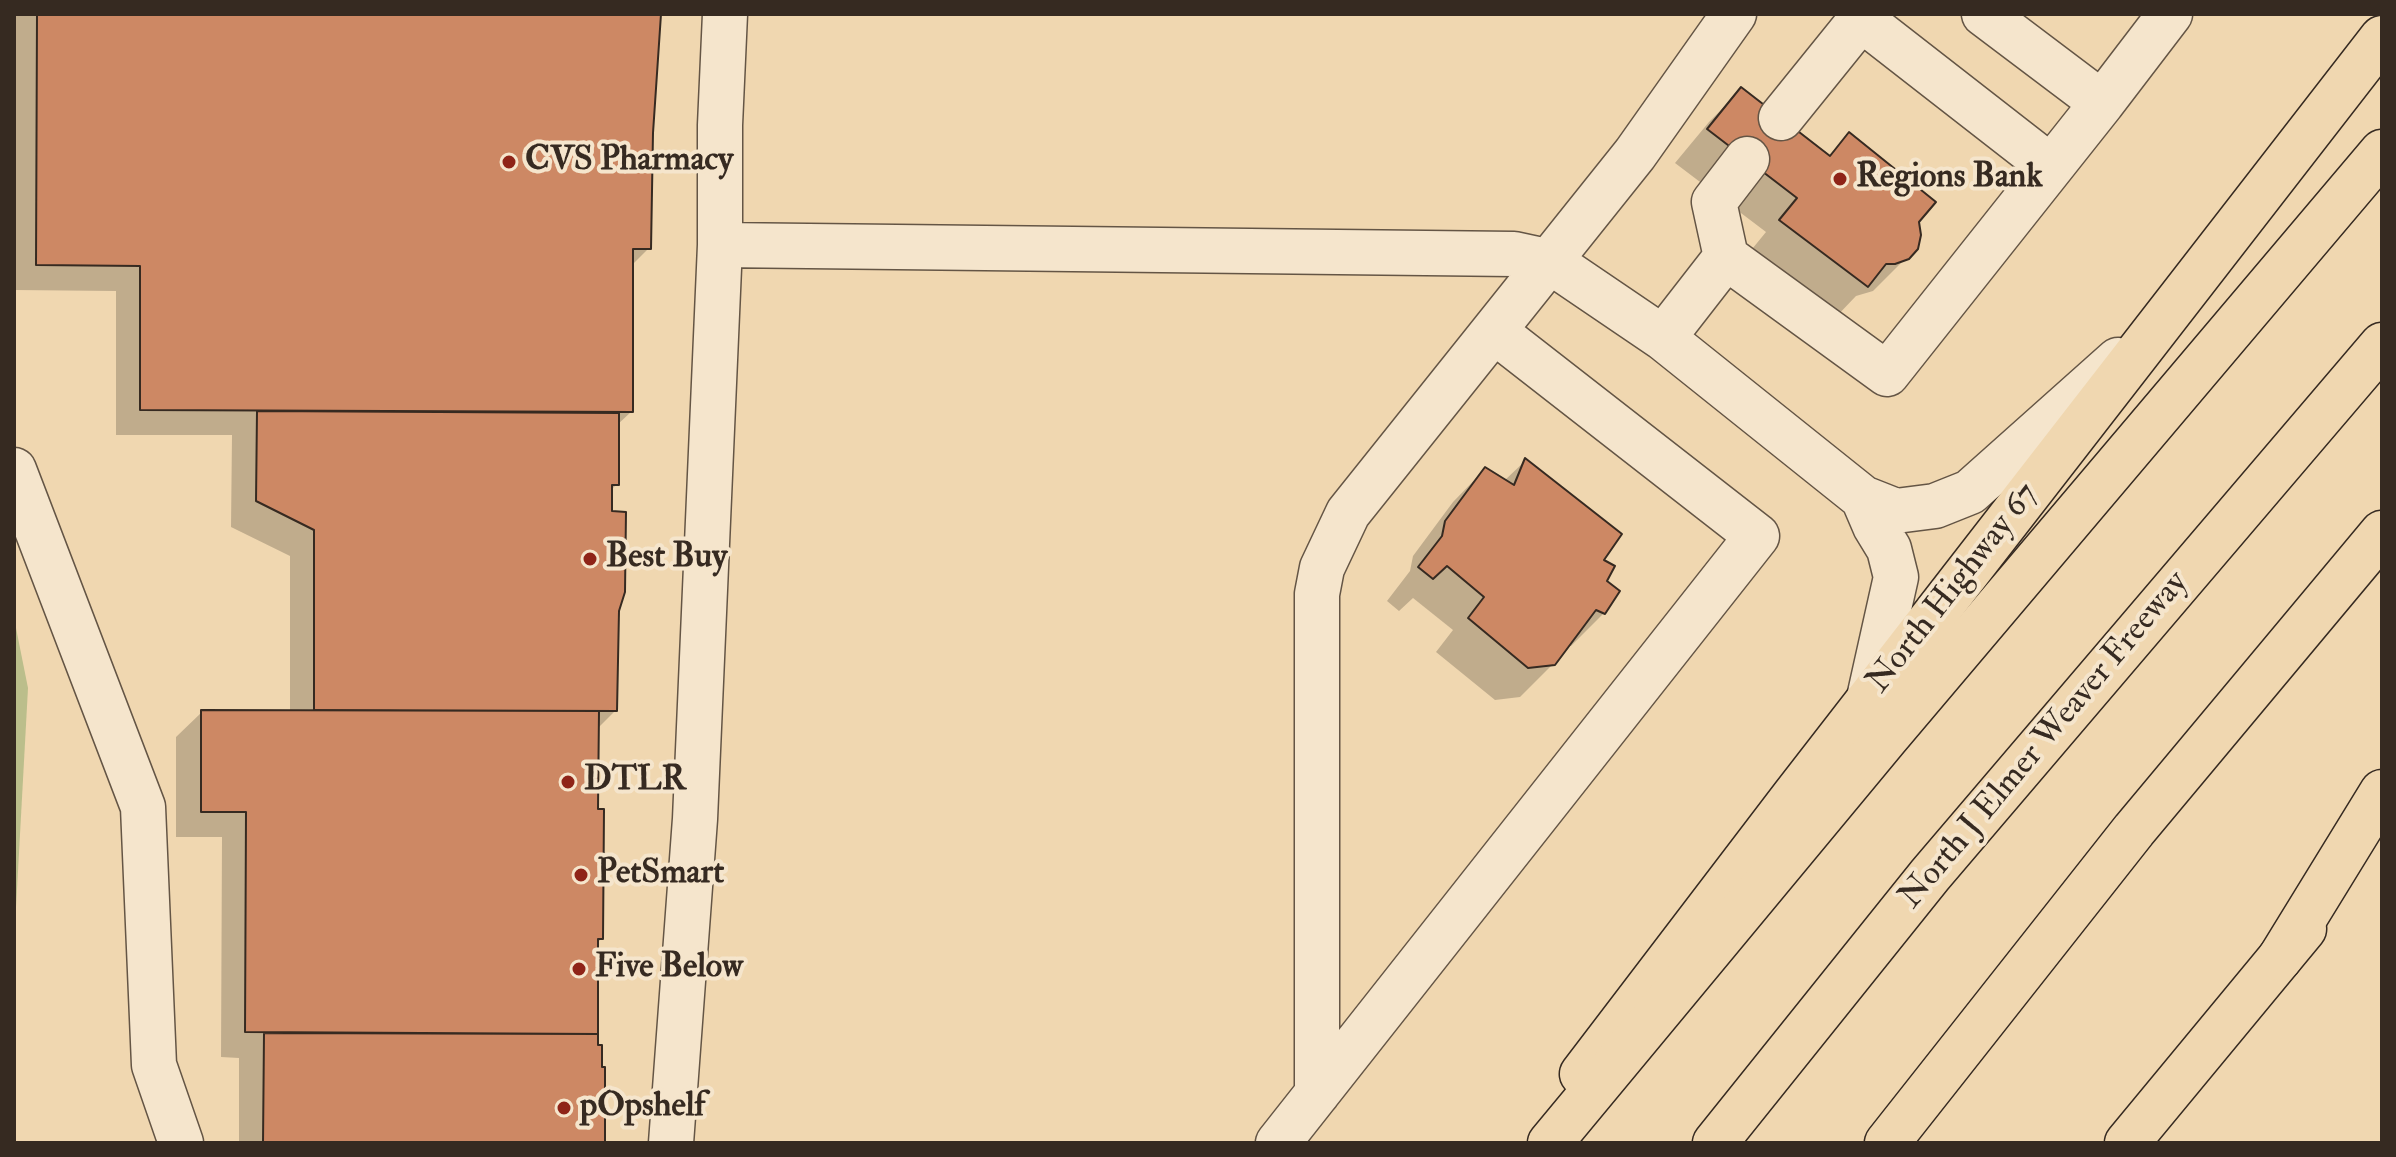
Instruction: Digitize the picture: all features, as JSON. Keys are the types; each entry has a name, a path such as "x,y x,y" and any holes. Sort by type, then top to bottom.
{"main road":[{"name":"North Highway 67","path":"1529,1143 1869,698 2382,38"},
{"path":"1550,1143 1886,738 2382,152"},
{"name":"North J Elmer Weaver Freeway","path":"1715,1143 1930,875 2382,345"},
{"path":"1887,1143 2134,830 2382,533"},
{"path":"2280,958 2382,792"},
{"path":"2127,1143 2382,834"}],"lane":[{"path":"671,1143 695,819 720,245 720,125 725,14"},
{"path":"1317,1094 1317,594 1322,568 1348,513 1635,154 1734,14"},
{"path":"1984,14 2102,103"},
{"path":"1747,159 1714,202 1726,257 1887,374 2170,14"},
{"path":"1781,118 1861,19 2051,167"},
{"path":"720,245 1514,254 1551,262 1663,338 1863,498 1896,511 1935,506 1970,492 2159,324"},
{"path":"1663,338 1726,257"},
{"path":"1278,1143 1757,536 1494,331"},
{"path":"14,470 143,807 154,1065 181,1143"},
{"path":"1863,498 1889,549 1896,577 1869,698"}],"green space":[{"path":"14,618 28,688 14,944"}],"building":[{"path":"37,14 661,14 653,133 651,249 633,249 633,412 140,410 140,266 36,265"},
{"name":"Regions Bank","path":"1741,87 1830,156 1849,132 1936,202 1919,222 1921,235 1918,249 1909,259 1886,264 1868,287 1779,220 1797,198 1707,129"},
{"path":"257,411 619,413 619,485 612,485 612,511 626,512 625,592 619,611 617,711 314,710 314,530 256,501"},
{"path":"1525,458 1622,534 1604,560 1615,566 1607,581 1620,591 1605,614 1596,610 1555,665 1528,668 1468,618 1484,597 1447,566 1433,579 1418,567 1442,536 1445,521 1485,467 1514,485"},
{"path":"201,710 599,711 598,809 604,809 603,939 598,939 598,1034 245,1032 246,812 201,812"},
{"path":"264,1033 598,1034 598,1045 602,1045 602,1067 605,1067 605,1143 263,1143"}],"place":[{"name":"CVS Pharmacy","path":"509,162"},
{"name":"Regions Bank","path":"1840,179"},
{"name":"Best Buy","path":"590,559"},
{"name":"DTLR","path":"568,782"},
{"name":"PetSmart","path":"581,875"},
{"name":"Five Below","path":"579,969"},
{"name":"pOpshelf","path":"564,1108"}]}
